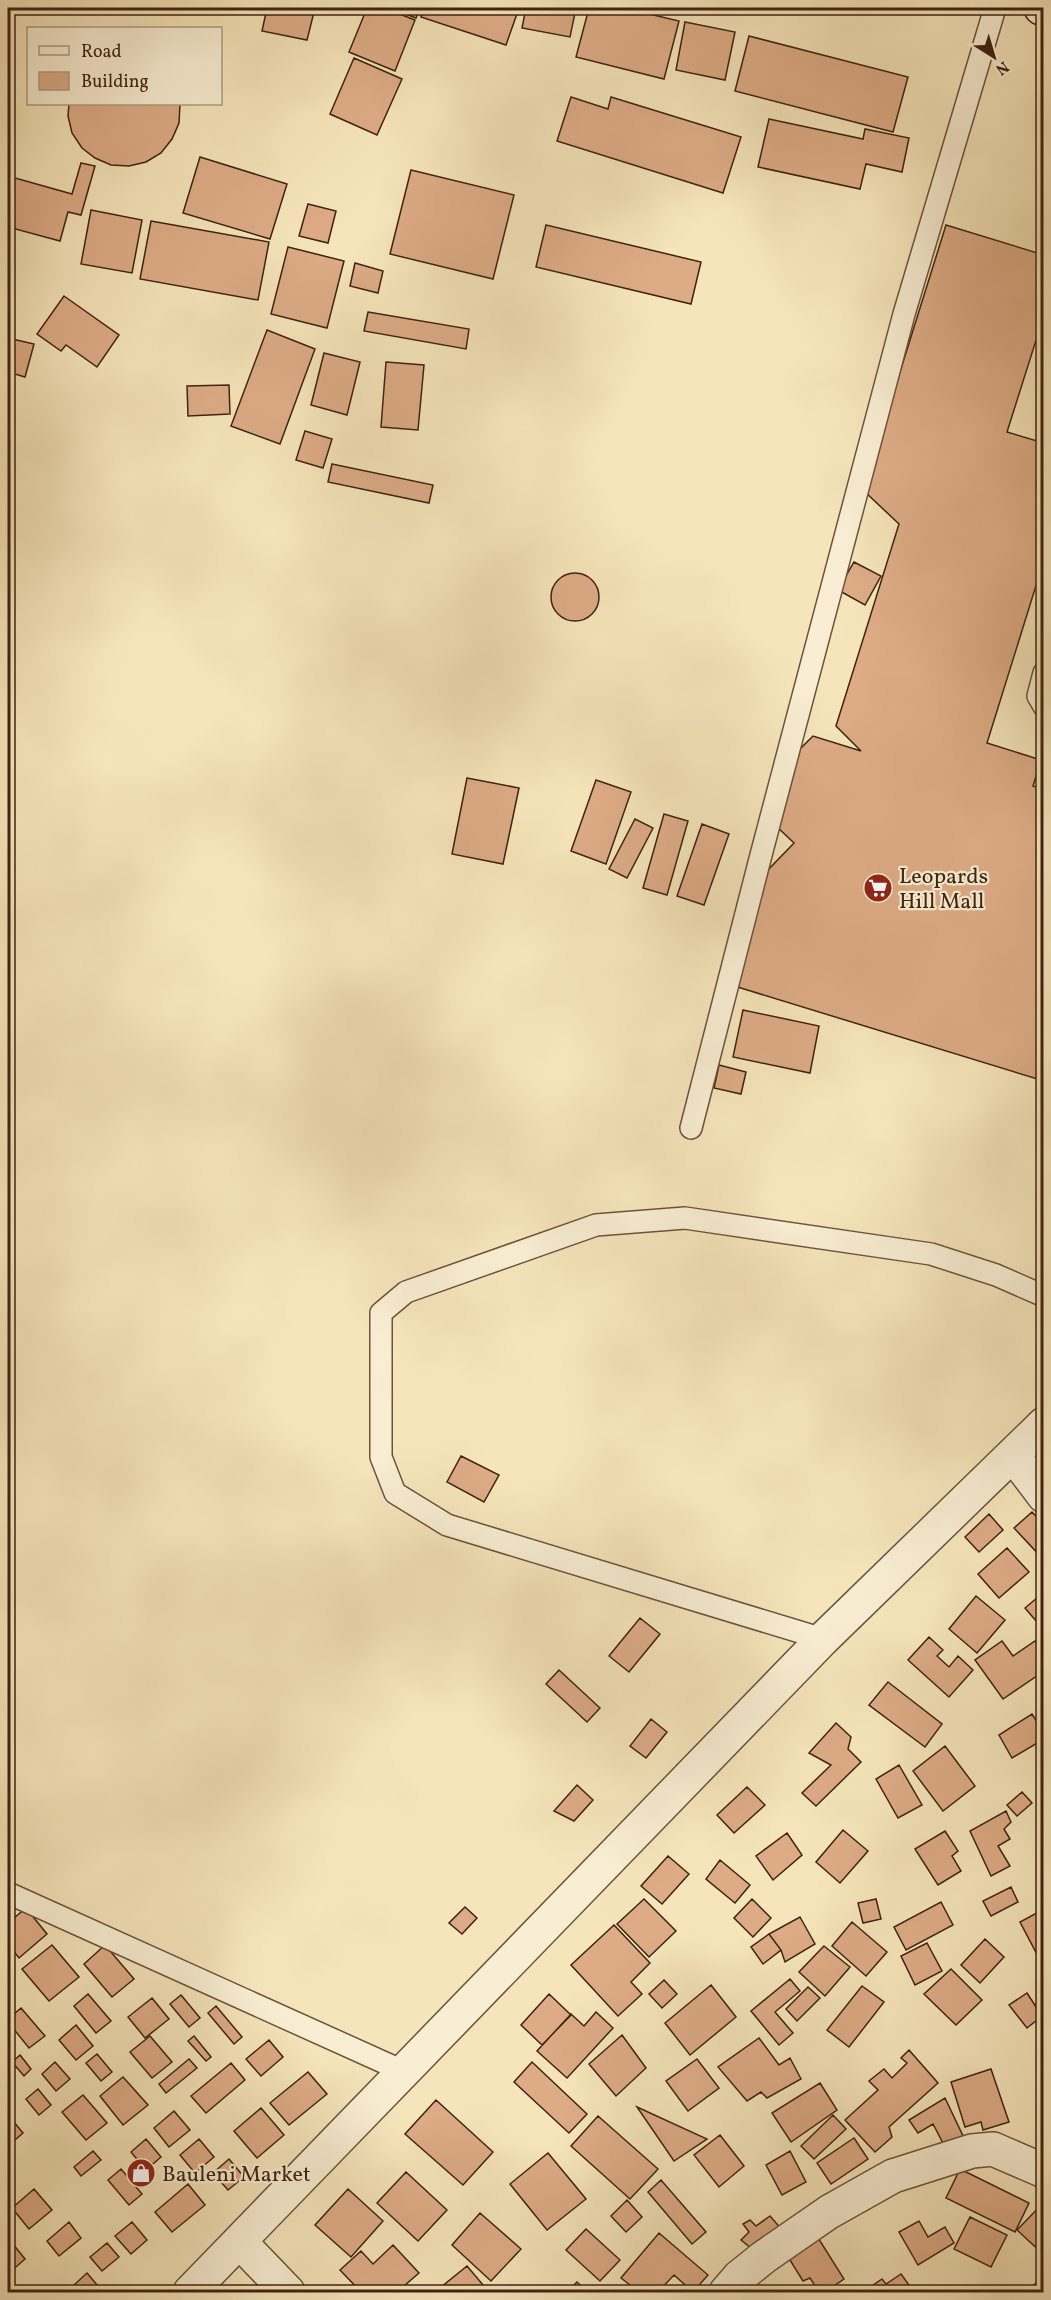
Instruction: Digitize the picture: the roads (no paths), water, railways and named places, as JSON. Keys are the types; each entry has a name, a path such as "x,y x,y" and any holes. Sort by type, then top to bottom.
{"street":[{"path":"190,2292 405,2073 823,1639 1044,1424"},
{"path":"1013,1455 1044,1496"},
{"path":"726,2292 739,2277 829,2212 893,2176 972,2151 993,2148 1044,2171"},
{"path":"240,2242 288,2292"}],"lane":[{"path":"691,1128 904,314 995,8"},
{"path":"1044,673 1038,696 1044,706"},
{"path":"823,1639 447,1525 395,1493 381,1457 381,1313 405,1292 596,1225 685,1218 931,1254 996,1275 1044,1296"},
{"path":"8,1893 405,2073"}],"place":[{"name":"Leopards Hill Mall","path":"878,888"},
{"name":"Bauleni Market","path":"141,2173"}]}
